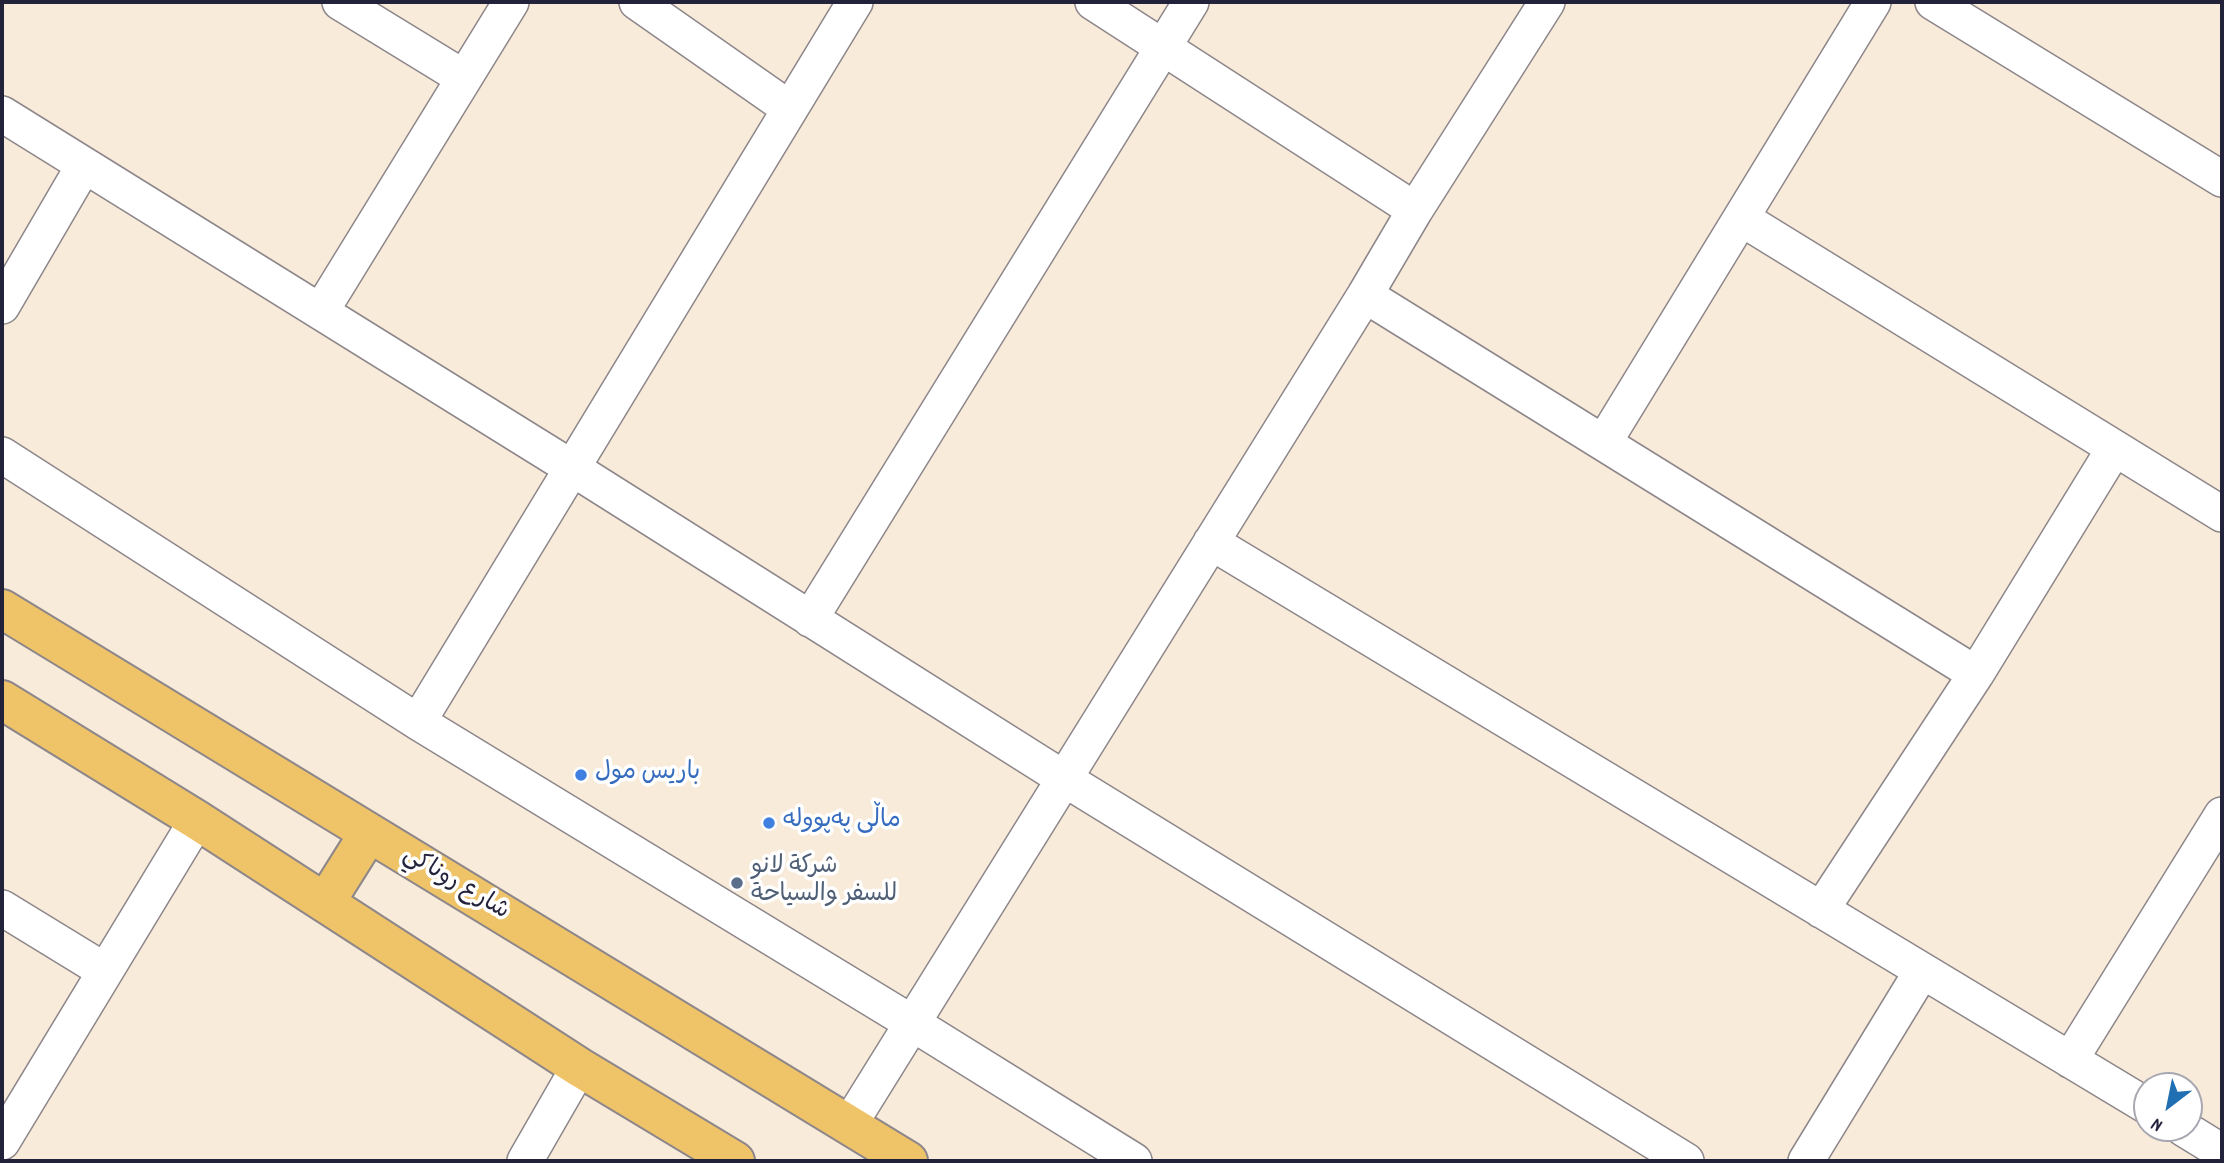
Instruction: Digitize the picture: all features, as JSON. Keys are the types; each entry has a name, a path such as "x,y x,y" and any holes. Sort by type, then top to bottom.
{"main road":[{"name":"شارع روناكي","path":"2,610 908,1161"},
{"path":"2,699 197,820 579,1067 735,1161"},
{"path":"325,903 369,833"}],"street":[{"path":"340,2 464,78"},
{"path":"321,311 511,2"},
{"path":"637,2 790,109"},
{"path":"418,722 855,2"},
{"path":"1093,2 1415,210"},
{"path":"810,619 1191,2"},
{"path":"849,1125 1365,295 1415,210 1547,2"},
{"path":"1604,442 1873,2"},
{"path":"1933,2 2222,179"},
{"path":"2,114 83,167 321,311 572,468 1063,778 1686,1161"},
{"path":"2,306 83,167"},
{"path":"1741,218 2222,514"},
{"path":"1365,295 1976,674"},
{"path":"1821,910 1976,674 2114,449"},
{"path":"2,455 418,722 1135,1161"},
{"path":"1211,542 2133,1098"},
{"path":"2070,1060 2222,816"},
{"path":"2,1142 197,820"},
{"path":"2,908 105,971"},
{"path":"1806,1161 1922,971"},
{"path":"525,1161 579,1067"},
{"path":"2203,1140 2222,1152"}],"place":[{"name":"باريس مول","path":"581,775"},
{"name":"ماڵی پەپوولە","path":"769,823"},
{"name":"شركة لانو للسفر والسياحة","path":"737,883"}]}
